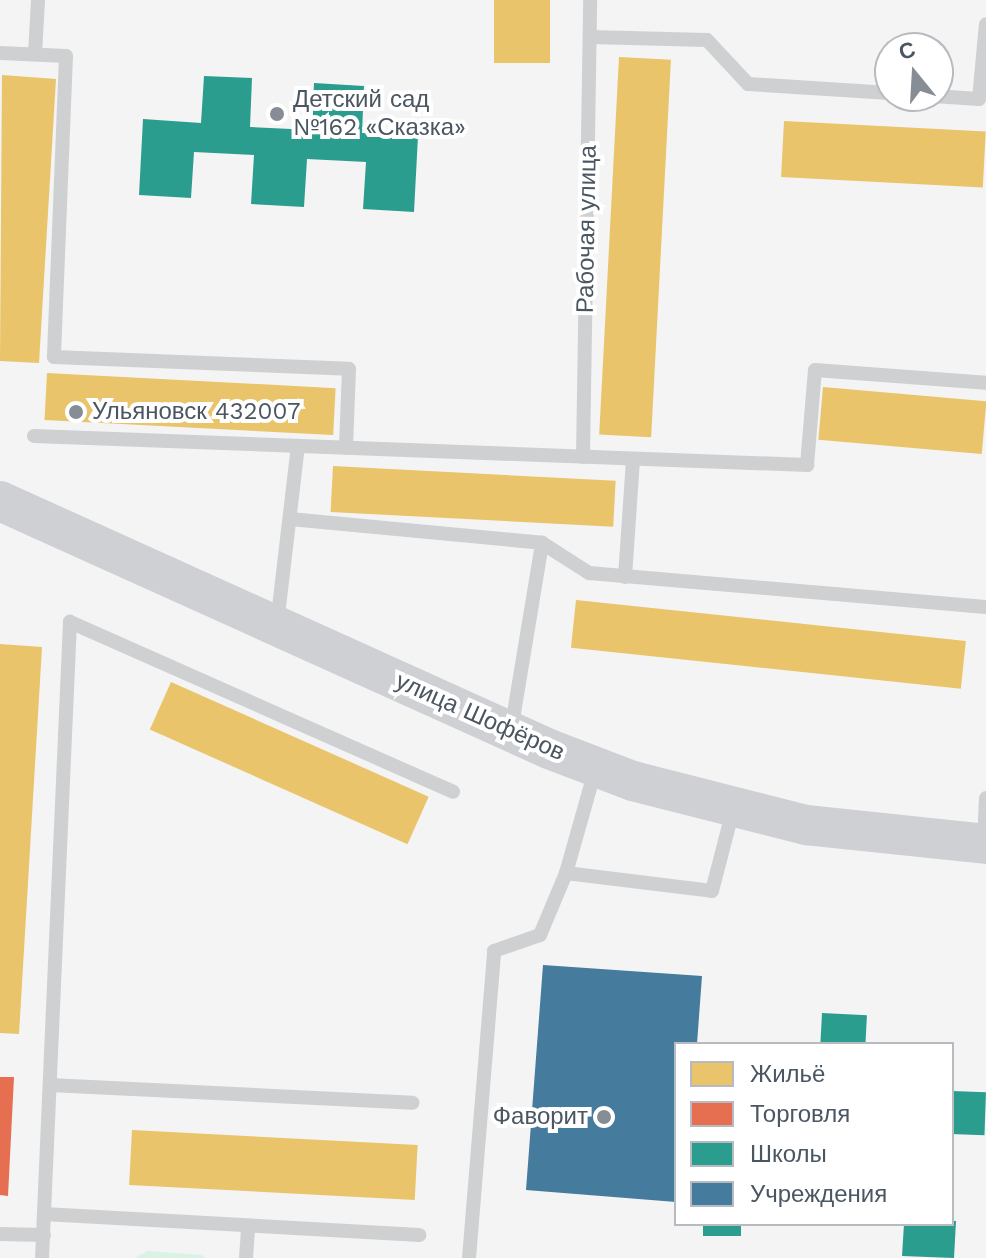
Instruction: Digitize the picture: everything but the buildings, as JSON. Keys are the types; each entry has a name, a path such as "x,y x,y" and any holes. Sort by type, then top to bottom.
{"main road":[{"name":"улица Шофёров","path":"0,501 596,767 733,810 806,825 985,844"}],"lane":[{"path":"35,54 38,0"},
{"name":"Рабочая улица","path":"583,457 590,0"},
{"path":"954,97 982,99 986,24"},
{"path":"590,37 707,40 748,84 874,92"},
{"path":"0,53 66,56 54,357 349,369 346,448"},
{"path":"34,436 807,465 815,370 986,383"},
{"path":"277,626 298,446"},
{"path":"625,577 633,459"},
{"path":"290,519 542,543 589,573 986,607"},
{"path":"511,731 542,543"},
{"path":"42,1258 70,622 453,792"},
{"path":"469,1258 494,951 540,935 566,873 596,767"},
{"path":"985,844 986,798"},
{"path":"566,873 712,891 733,810"},
{"path":"50,1085 413,1103"},
{"path":"44,1214 248,1228 419,1235"},
{"path":"246,1258 248,1228"},
{"path":"0,1234 44,1235"}],"green space":[{"path":"147,1251 201,1255 206,1258 135,1258"}],"place":[{"name":"Детский сад №162 «Сказка»","path":"277,114"},
{"name":"Ульяновск 432007","path":"76,412"},
{"name":"Фаворит","path":"604,1117"}]}
